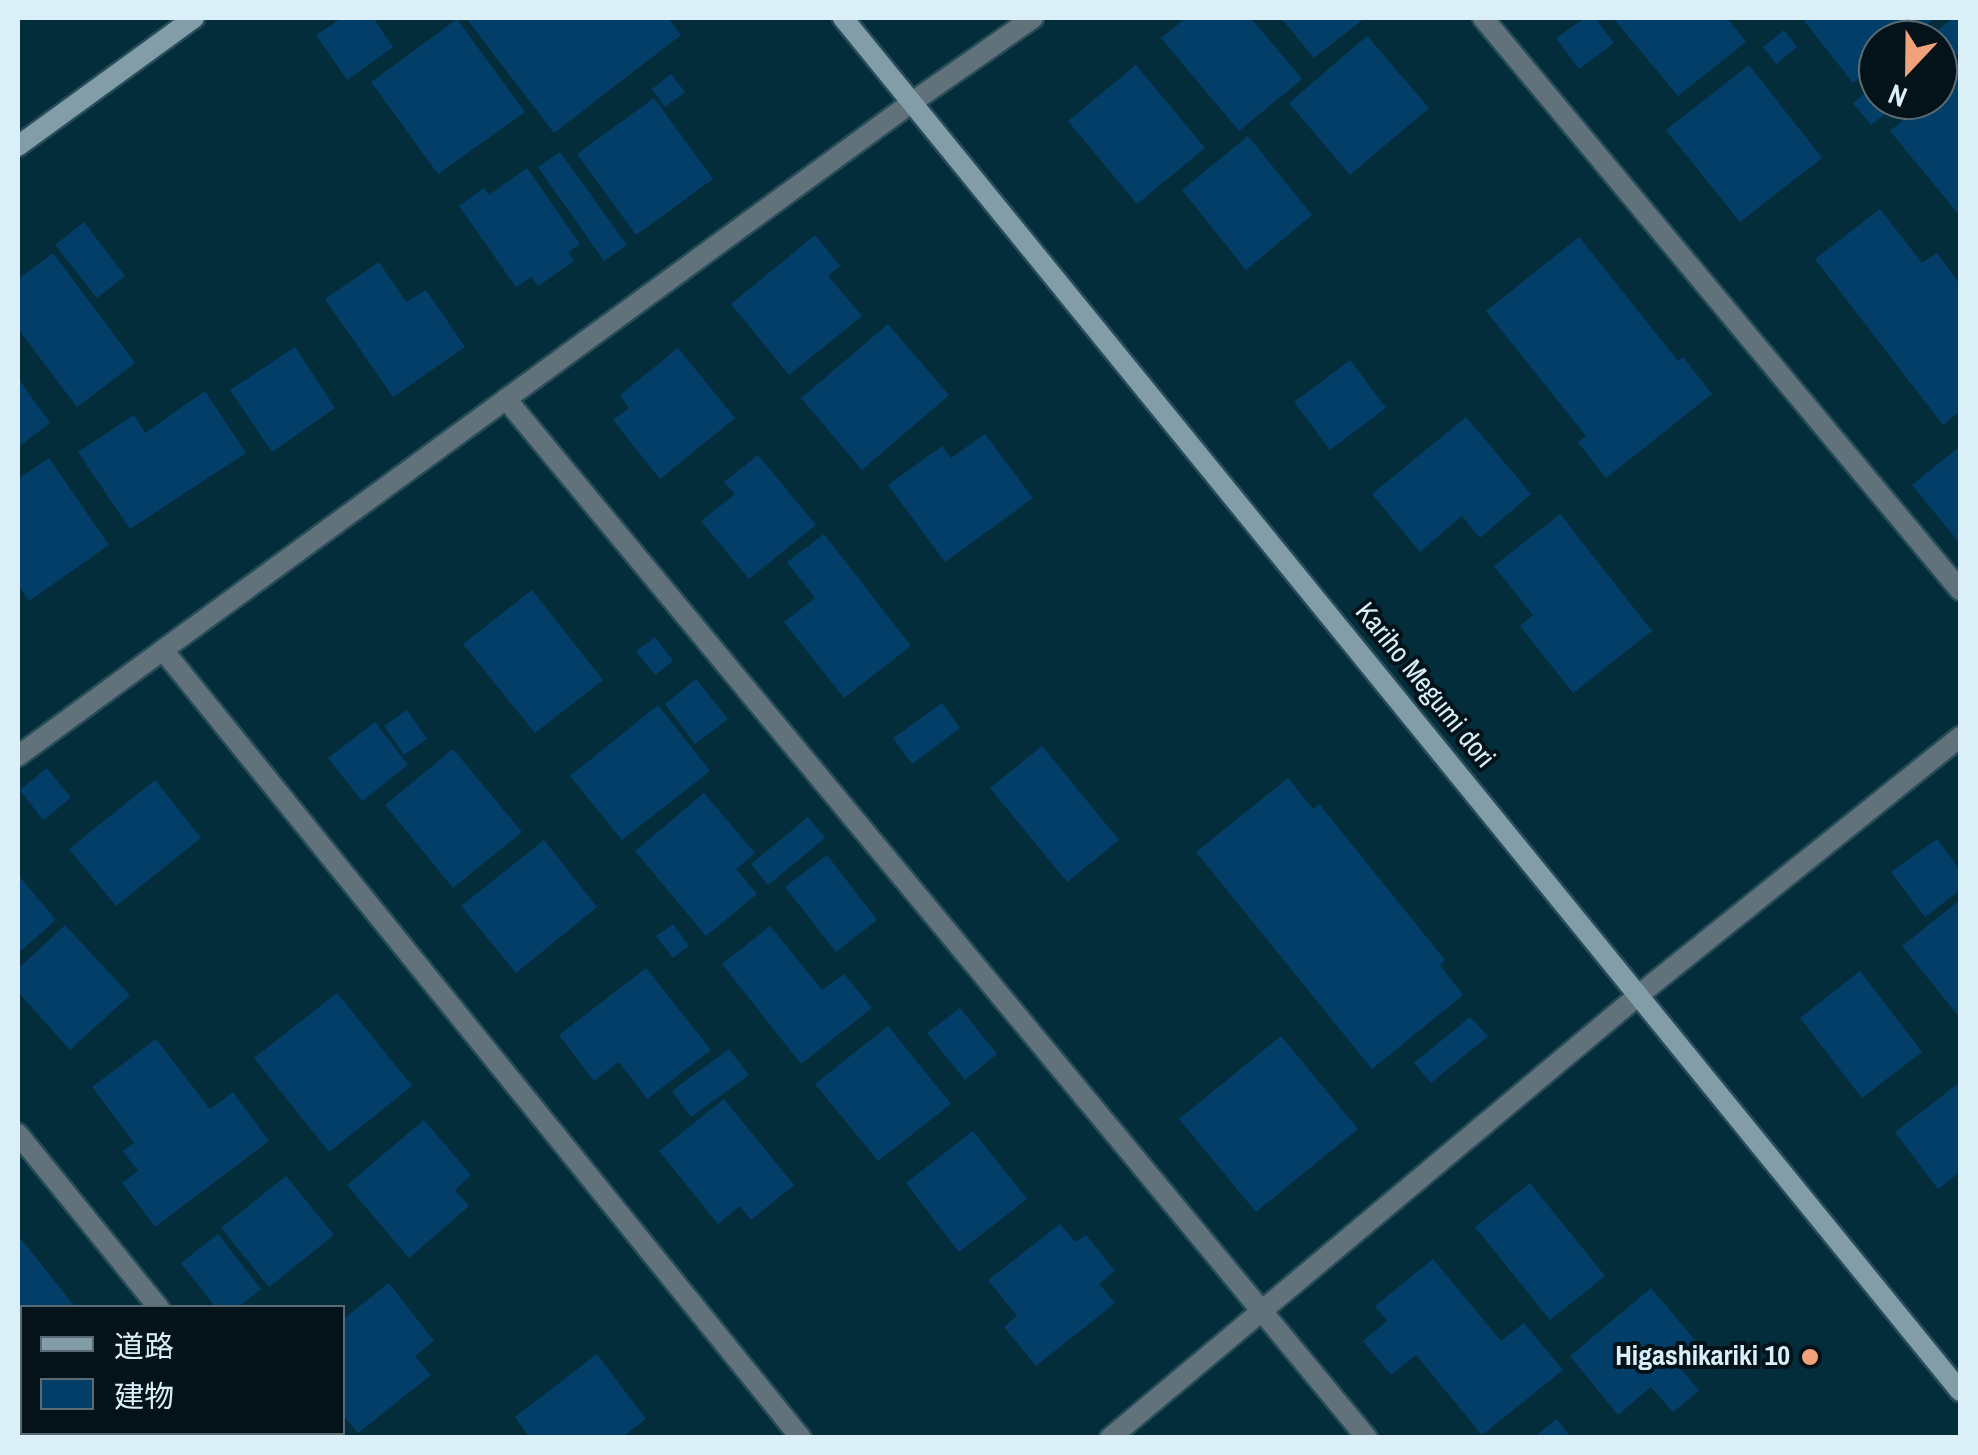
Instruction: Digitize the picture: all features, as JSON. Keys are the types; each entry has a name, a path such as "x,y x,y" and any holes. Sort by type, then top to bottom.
{"street":[{"path":"18,146 194,18"},
{"name":"Kariho Megumi dori","path":"843,18 1960,1391"},
{"path":"18,756 1033,18"},
{"path":"1483,18 1960,590"},
{"path":"506,399 1367,1438"},
{"path":"163,650 801,1438"},
{"path":"1110,1438 1640,994 1960,737"},
{"path":"18,1134 157,1305"}],"building":[{"path":"342,18 373,18 393,47 347,80 316,35"},
{"path":"466,18 668,18 681,35 554,133"},
{"path":"1186,18 1251,18 1302,79 1239,131 1161,38"},
{"path":"1281,18 1365,18 1314,58"},
{"path":"1585,18 1595,18 1614,43 1579,69 1556,38"},
{"path":"1613,18 1727,18 1746,42 1678,96"},
{"path":"1802,18 1930,20 1858,20 1858,79 1853,83"},
{"path":"1960,18 1958,54 1958,20 1951,20"},
{"path":"457,19 525,112 438,174 371,82"},
{"path":"1784,30 1797,47 1776,64 1763,47"},
{"path":"1367,36 1429,108 1350,175 1289,103"},
{"path":"1136,65 1205,148 1137,204 1068,121"},
{"path":"1749,65 1822,158 1740,222 1666,130"},
{"path":"671,74 685,92 665,107 652,89"},
{"path":"1958,75 1960,216 1890,131 1903,120 1958,120"},
{"path":"654,98 713,179 636,235 577,154"},
{"path":"1248,136 1312,215 1246,270 1182,190"},
{"path":"560,152 627,245 604,261 538,167"},
{"path":"527,168 580,244 568,252 574,261 538,286 531,277 516,287 459,206 484,188 489,195"},
{"path":"1880,209 1922,263 1937,253 1960,284 1960,411 1943,425 1815,259"},
{"path":"84,222 125,276 97,298 55,245"},
{"path":"815,235 840,266 828,276 862,316 789,375 731,304"},
{"path":"1579,237 1678,361 1683,357 1712,394 1606,478 1578,442 1586,436 1486,311"},
{"path":"53,253 135,363 77,407 18,329 18,279"},
{"path":"379,262 406,302 426,290 465,347 393,397 325,299"},
{"path":"888,324 949,395 862,470 801,398"},
{"path":"295,347 335,408 272,452 230,390"},
{"path":"678,348 735,418 660,479 613,420 629,408 620,395"},
{"path":"1350,360 1386,408 1330,450 1294,402"},
{"path":"18,378 50,423 18,447"},
{"path":"205,391 246,453 130,529 78,452 134,415 145,433"},
{"path":"1466,417 1531,494 1480,538 1462,516 1420,552 1372,494"},
{"path":"985,434 1033,498 945,562 888,485 942,446 951,458"},
{"path":"1960,446 1960,539 1958,541 1912,485"},
{"path":"758,455 816,525 749,579 701,521 735,494 724,482"},
{"path":"49,458 109,545 29,601 18,585 18,479"},
{"path":"1560,514 1652,631 1573,693 1520,626 1533,615 1494,566"},
{"path":"824,534 911,646 844,698 784,622 815,598 787,562"},
{"path":"532,590 603,680 535,733 463,644"},
{"path":"655,637 673,661 655,675 636,651"},
{"path":"696,679 728,719 695,744 665,704"},
{"path":"942,703 960,728 912,764 893,738"},
{"path":"658,705 710,771 622,840 570,776"},
{"path":"407,710 427,739 404,755 384,726"},
{"path":"375,722 408,765 362,801 328,758"},
{"path":"1042,746 1119,840 1067,882 990,788"},
{"path":"453,749 522,832 453,888 385,805"},
{"path":"47,768 71,798 43,820 20,790"},
{"path":"1288,778 1313,809 1319,804 1445,960 1440,965 1463,995 1372,1069 1196,852"},
{"path":"155,780 201,838 116,906 69,849"},
{"path":"704,793 755,853 736,869 757,894 706,936 635,851"},
{"path":"808,817 825,838 768,885 751,864"},
{"path":"1937,839 1960,870 1960,890 1925,917 1891,872"},
{"path":"544,840 597,907 516,973 461,906"},
{"path":"827,855 877,920 836,952 785,887"},
{"path":"18,875 56,920 18,953"},
{"path":"1960,900 1960,1018 1902,946"},
{"path":"673,924 689,946 673,958 656,936"},
{"path":"65,925 130,995 70,1050 18,992 18,969"},
{"path":"770,926 822,990 844,974 872,1008 801,1064 722,964"},
{"path":"646,968 711,1050 647,1099 619,1062 594,1081 559,1035"},
{"path":"1860,971 1922,1052 1862,1098 1800,1018"},
{"path":"337,993 412,1086 329,1152 254,1058"},
{"path":"960,1008 997,1054 965,1080 927,1033"},
{"path":"1470,1017 1488,1036 1431,1083 1414,1063"},
{"path":"888,1026 951,1104 878,1161 815,1084"},
{"path":"1281,1036 1358,1129 1256,1212 1179,1119"},
{"path":"156,1039 210,1109 233,1092 269,1141 155,1227 122,1183 138,1171 123,1151 134,1143 92,1087"},
{"path":"729,1049 749,1075 691,1117 672,1091"},
{"path":"1960,1082 1960,1172 1938,1189 1895,1132"},
{"path":"724,1099 794,1185 751,1220 740,1206 718,1224 659,1151"},
{"path":"424,1120 471,1175 455,1190 469,1206 409,1258 347,1185"},
{"path":"973,1131 1027,1199 959,1252 906,1183"},
{"path":"286,1176 334,1235 269,1287 221,1228"},
{"path":"1530,1183 1605,1276 1550,1320 1475,1227"},
{"path":"1060,1224 1075,1242 1086,1235 1115,1271 1099,1284 1115,1303 1036,1366 1004,1327 1017,1316 988,1280"},
{"path":"218,1234 261,1289 241,1305 214,1305 181,1263"},
{"path":"18,1235 74,1305 20,1305 20,1397"},
{"path":"1433,1259 1501,1341 1524,1323 1563,1370 1482,1435 1416,1355 1391,1375 1363,1341 1387,1321 1375,1306"},
{"path":"389,1283 434,1341 415,1356 431,1375 358,1433 345,1418 345,1318"},
{"path":"1651,1288 1700,1346 1677,1364 1699,1391 1673,1412 1651,1387 1618,1415 1570,1356"},
{"path":"597,1354 646,1419 626,1434 629,1438 530,1438 515,1417"},
{"path":"1557,1419 1571,1438 1533,1438"}],"place":[{"name":"Higashikariki 10","path":"1810,1357"}]}
